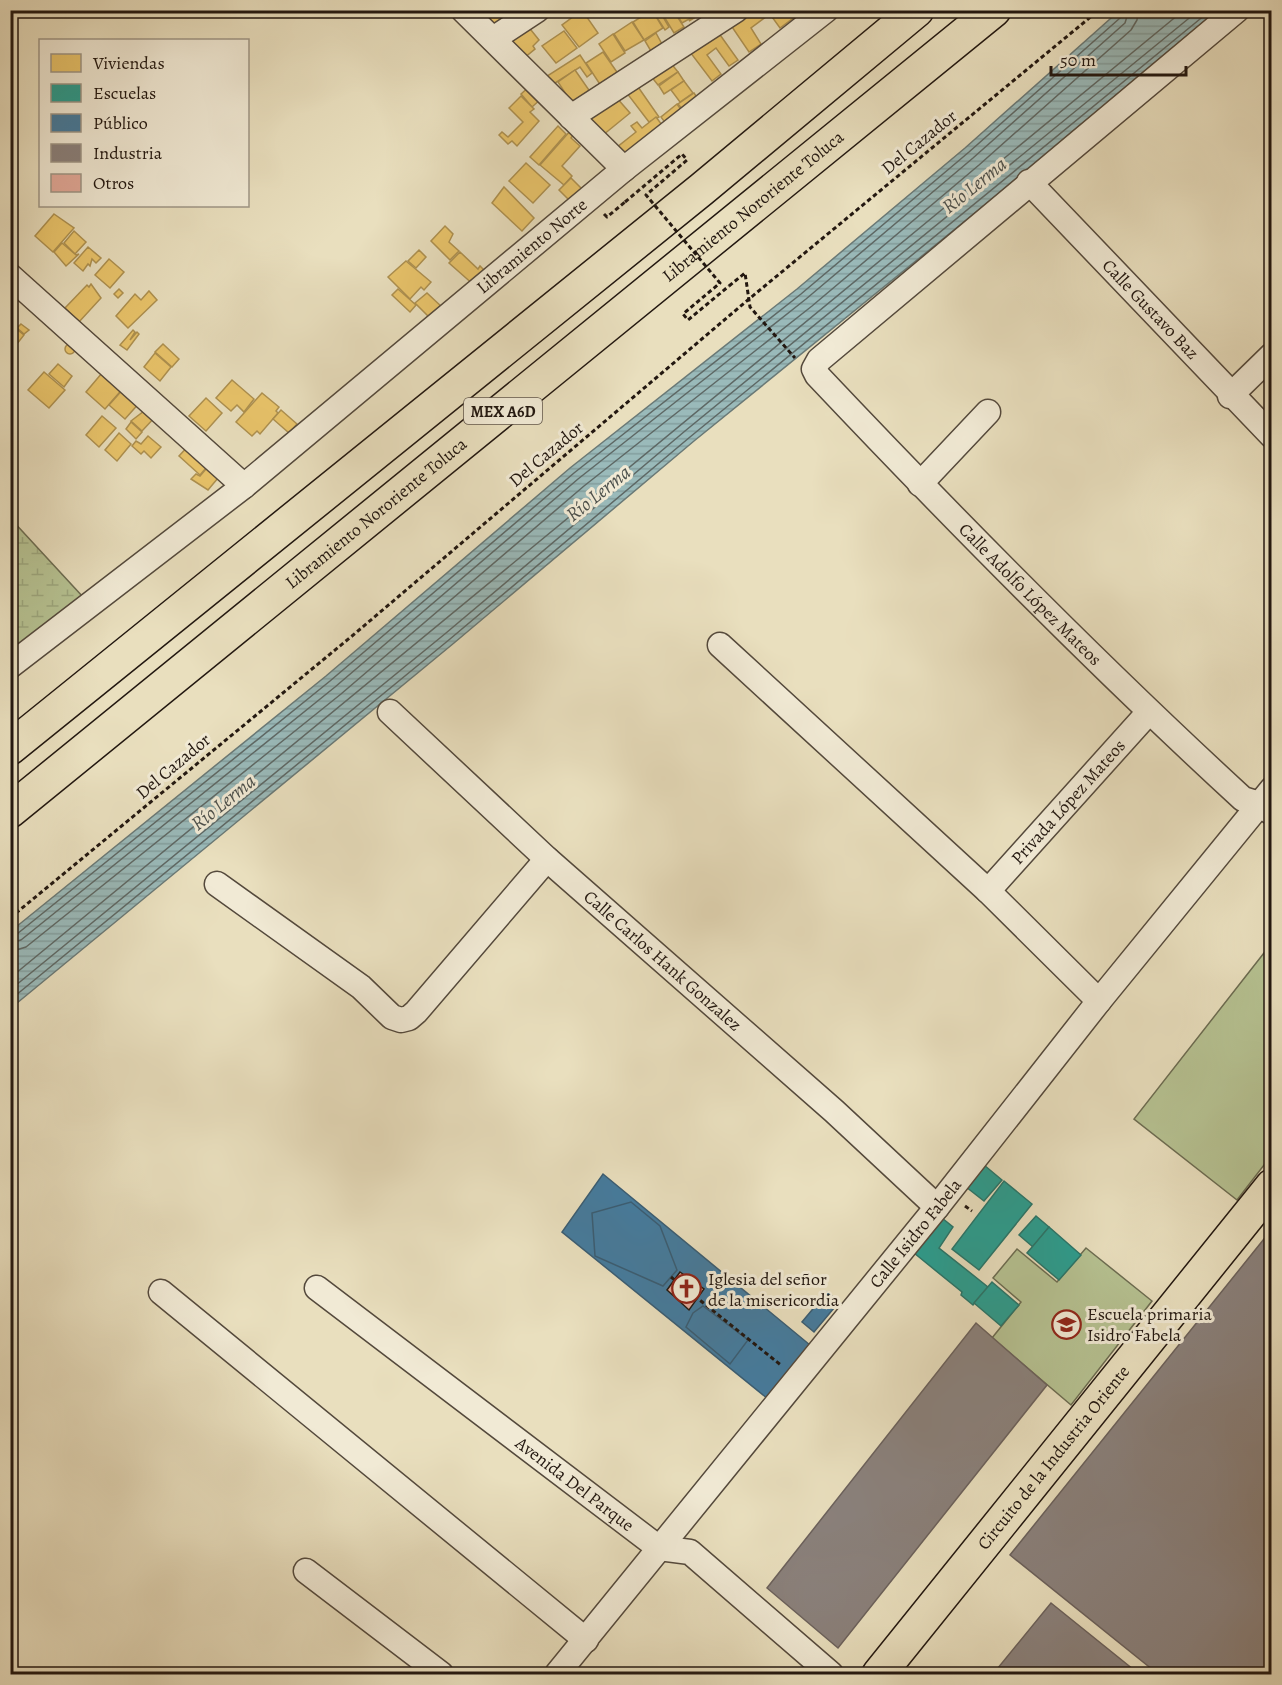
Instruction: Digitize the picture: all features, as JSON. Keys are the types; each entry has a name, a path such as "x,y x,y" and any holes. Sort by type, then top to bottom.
{"highway":[{"name":"MEX A6D","path":"10,748 702,189 917,10"},
{"name":"Libramiento Nororiente Toluca","path":"10,811 994,10"},
{"name":"Circuito de la Industria Oriente","path":"879,1674 1272,1186"}],"street":[{"path":"463,10 624,169"},
{"path":"493,39 537,10"},
{"path":"571,117 736,10"},
{"name":"Libramiento Norte","path":"10,666 244,486 624,169 826,10"},
{"path":"808,367 1237,10"},
{"name":"Calle Gustavo Baz","path":"1029,182 1230,396 1272,436"},
{"path":"10,276 244,486"},
{"path":"1230,396 1272,355"},
{"name":"Calle Adolfo López Mateos","path":"808,367 920,484 1149,712 1243,799 1267,802"},
{"path":"920,484 988,412"},
{"path":"720,645 988,891 1099,1001"},
{"name":"Calle Carlos Hank Gonzalez","path":"390,712 547,859 834,1111 937,1207"},
{"name":"Privada López Mateos","path":"988,891 1149,712"},
{"name":"Calle Isidro Fabela","path":"557,1674 937,1207 1099,1001 1267,802"},
{"path":"217,884 361,987 392,1017 400,1020 409,1018 416,1012 547,859"},
{"name":"Avenida Del Parque","path":"317,1288 659,1548 690,1552 831,1674"},
{"path":"161,1292 586,1640"},
{"path":"306,1571 441,1674"}],"path":[{"name":"Del Cazador","path":"10,918 352,636 749,299 1099,10"},
{"path":"625,202 682,154 687,160 646,195 720,283 683,314 688,320 745,273 750,306 808,367"},
{"path":"671,1277 797,1378"}],"green space":[{"path":"11,519 83,597 11,655"},
{"path":"1271,944 1271,1156 1237,1200 1134,1119"},
{"path":"1086,1248 1152,1301 1071,1405 992,1338 1021,1302 993,1278 1017,1249 1057,1282"}],"water":[{"name":"Río Lerma","path":"1119,11 1221,11 1171,49 1018,178 694,441 454,643 11,1008 11,931 326,676 570,468 797,289 965,148"}],"building: Viviendas":[{"path":"474,10 500,10 508,18 491,28"},
{"path":"569,10 582,10 598,33 579,47 562,25 574,16"},
{"path":"652,10 659,10 669,27 665,30"},
{"path":"652,10 663,28 644,40 633,22"},
{"path":"660,10 673,10 684,27 674,33"},
{"path":"674,10 693,10 688,14 691,18 682,23"},
{"path":"694,10 707,10 689,21 691,18 688,14"},
{"path":"751,10 764,10 767,16 751,28 761,44 749,52 730,24"},
{"path":"767,10 795,10 793,12 796,16 780,28"},
{"path":"632,22 644,40 625,51 614,34"},
{"path":"527,25 539,40 533,46 535,49 524,58 505,40"},
{"path":"564,31 577,48 556,63 542,46"},
{"path":"718,32 738,60 729,66 716,48 707,55 721,74 712,81 690,52"},
{"path":"656,33 663,46 652,53 645,41"},
{"path":"613,34 625,53 611,62 599,44"},
{"path":"603,52 619,75 601,86 586,63"},
{"path":"580,55 592,73 587,77 580,67 552,85 544,78"},
{"path":"670,62 678,72 658,85 650,75"},
{"path":"575,70 591,93 573,105 558,82"},
{"path":"678,72 684,81 664,94 659,86"},
{"path":"684,81 693,93 680,102 671,90"},
{"path":"636,84 659,117 649,122 626,92"},
{"path":"530,86 542,98 532,107 521,94"},
{"path":"694,93 698,99 683,110 678,104"},
{"path":"521,96 534,109 530,112 539,121 517,146 512,141 508,144 499,135 502,132 508,137 523,122 509,108"},
{"path":"616,97 630,113 603,135 589,118"},
{"path":"677,104 682,111 666,124 661,117"},
{"path":"656,117 665,129 625,160 616,148 636,132 631,126 637,122 642,128"},
{"path":"558,126 566,134 539,165 530,157"},
{"path":"571,130 575,133 571,138 580,146 562,166 572,176 564,185 540,165"},
{"path":"526,163 550,185 533,203 509,181"},
{"path":"571,178 583,190 571,202 559,190"},
{"path":"504,187 534,218 522,231 492,203"},
{"path":"54,214 74,228 53,252 35,236"},
{"path":"445,226 453,234 449,242 459,251 450,260 431,241"},
{"path":"74,231 86,242 75,254 64,243"},
{"path":"62,243 76,255 79,254 66,266 54,252"},
{"path":"88,247 101,258 96,263 92,259 90,266 88,264 83,271 74,263"},
{"path":"419,250 426,257 416,268 408,261"},
{"path":"460,252 478,269 480,266 486,272 475,286 449,263"},
{"path":"109,259 124,272 110,288 95,275"},
{"path":"406,261 431,282 424,290 421,287 410,299 388,277"},
{"path":"91,284 101,298 79,322 65,308 87,285 89,287"},
{"path":"119,289 123,293 118,298 114,294"},
{"path":"398,289 416,305 410,312 392,295"},
{"path":"149,291 157,300 128,328 116,316 135,294 141,300"},
{"path":"427,293 444,309 431,319 415,303"},
{"path":"10,324 24,335 13,349 10,347"},
{"path":"21,324 29,330 24,334 17,328"},
{"path":"133,330 135,332 130,340 137,332 139,334 127,350 120,345"},
{"path":"70,344 74,345 74,353 70,354 66,353 65,349 66,345"},
{"path":"163,344 179,359 172,367 155,352"},
{"path":"155,353 171,367 160,381 144,367"},
{"path":"58,364 72,376 64,387 49,374"},
{"path":"107,367 126,385 105,409 86,392"},
{"path":"44,372 65,390 49,408 28,390"},
{"path":"232,380 254,399 244,412 237,405 231,411 216,398"},
{"path":"125,387 141,401 125,419 109,405"},
{"path":"262,393 279,407 276,411 278,413 260,434 257,431 252,436 236,422"},
{"path":"206,398 222,413 206,431 189,416"},
{"path":"148,408 156,416 142,431 131,421"},
{"path":"281,410 297,424 289,433 273,419"},
{"path":"102,416 116,428 99,447 86,435"},
{"path":"131,422 142,432 136,439 126,429"},
{"path":"119,433 131,444 117,461 105,450"},
{"path":"148,436 161,447 151,458 144,451 141,454 132,446 136,441 141,444"},
{"path":"191,443 212,461 200,475 179,456"},
{"path":"212,462 223,472 208,490 191,479 196,474 200,476"}],"building: Escuelas":[{"path":"984,1165 1002,1180 984,1201 966,1187"},
{"path":"1004,1181 1032,1204 979,1270 952,1249"},
{"path":"1036,1216 1049,1227 1033,1247 1019,1235"},
{"path":"942,1218 953,1227 939,1248 988,1287 973,1305 961,1295 962,1292 914,1253"},
{"path":"1049,1227 1081,1255 1059,1280 1027,1253"},
{"path":"992,1282 1019,1305 1001,1326 974,1303"}],"building: Público":[{"name":"Iglesia del señor de la misericordia","path":"603,1174 810,1345 768,1399 562,1232"},
{"name":"Iglesia del señor de la misericordia","path":"631,1202 660,1226 677,1270 663,1286 595,1256 592,1213"},
{"name":"Iglesia del señor de la misericordia","path":"827,1292 839,1302 814,1332 802,1322"},
{"path":"703,1306 748,1340 730,1364 686,1327 693,1313"}],"building: Industria":[{"path":"1272,1229 1272,1674 1158,1674 1010,1555"},
{"path":"976,1323 1047,1385 838,1648 767,1588"},
{"path":"1051,1603 1139,1674 993,1674"}],"building: Otros":[{"path":"680,1272 704,1289 689,1310 667,1290"}],"place":[{"name":"Iglesia del señor de la misericordia","path":"687,1289"},
{"name":"Escuela primaria Isidro Fabela","path":"1066,1324"}]}
